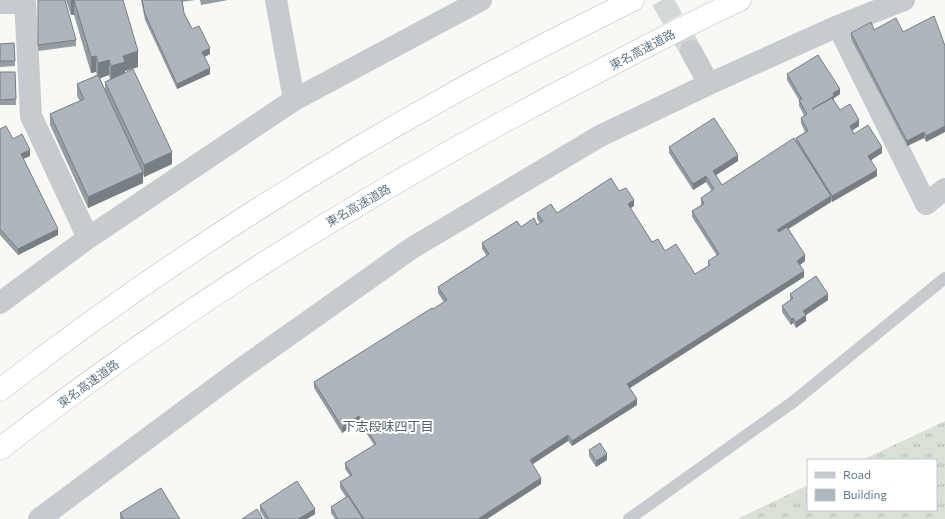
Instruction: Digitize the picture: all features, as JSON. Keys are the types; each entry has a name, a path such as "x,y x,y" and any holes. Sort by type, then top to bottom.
{"highway":[{"path":"0,390 164,269 297,184 451,94 633,0"},
{"name":"東名高速道路","path":"0,449 60,402 192,308 322,226 476,136 700,18 740,0"}],"street":[{"path":"276,0 294,100"},
{"path":"0,302 88,238 294,100 481,0"},
{"path":"39,519 241,369 412,248 600,136 709,84 838,26 904,0"},
{"path":"0,3 25,1 31,116 88,238"},
{"path":"838,26 926,204 945,189"},
{"path":"691,51 709,84"}],"lane":[{"path":"630,519 793,402 945,278"}],"green space":[{"path":"945,421 945,519 737,519 807,485 807,511 937,511 937,459 864,459"}],"building":[{"path":"38,0 65,0 76,40 38,45"},
{"path":"74,0 123,0 138,51 123,56 125,62 111,66 109,60 98,63 96,56 91,57"},
{"path":"142,0 182,0 184,13 192,29 199,26 210,48 202,52 210,68 177,84 145,14"},
{"path":"934,16 945,46 945,126 926,136 924,132 907,141 851,33 871,22 874,30 896,18 903,32"},
{"path":"14,43 15,61 0,61 0,44"},
{"path":"818,55 840,89 833,93 834,96 812,109 832,98 840,110 850,104 859,120 850,126 854,134 868,125 882,147 868,156 877,170 832,196 796,138 808,131 801,118 807,114 799,100 802,99 787,74"},
{"path":"133,69 172,152 144,165 105,82"},
{"path":"0,72 15,72 16,99 0,100"},
{"path":"98,75 143,172 88,197 50,114 84,99 77,84"},
{"path":"714,118 738,155 713,171 722,185 794,138 831,196 777,230 779,232 787,227 805,255 797,261 804,271 627,384 637,399 572,441 568,435 530,460 541,478 478,519 364,519 340,482 352,475 345,463 376,444 359,416 342,427 314,382 447,300 438,287 489,254 482,243 517,221 521,227 534,218 537,225 543,221 537,213 551,204 557,213 611,178 619,191 626,188 634,200 628,204 652,242 658,239 665,251 676,244 695,274 710,265 708,261 719,254 692,211 704,204 701,198 714,189 706,176 693,184 669,147"},
{"path":"6,126 13,139 22,134 30,150 21,154 58,229 18,249 0,229 0,129"},
{"path":"816,276 828,294 803,311 806,315 796,322 793,318 791,319 782,306 793,298 790,294"},
{"path":"600,443 607,454 596,461 589,450"},
{"path":"297,481 315,509 298,519 269,519 260,505"},
{"path":"161,488 180,519 124,519 120,513"},
{"path":"348,496 363,519 338,519 331,507"},
{"path":"257,509 263,519 242,519"}],"tunnel":[{"path":"662,0 691,51"}],"district":[{"name":"下志段味四丁目","path":"388,426"}]}
